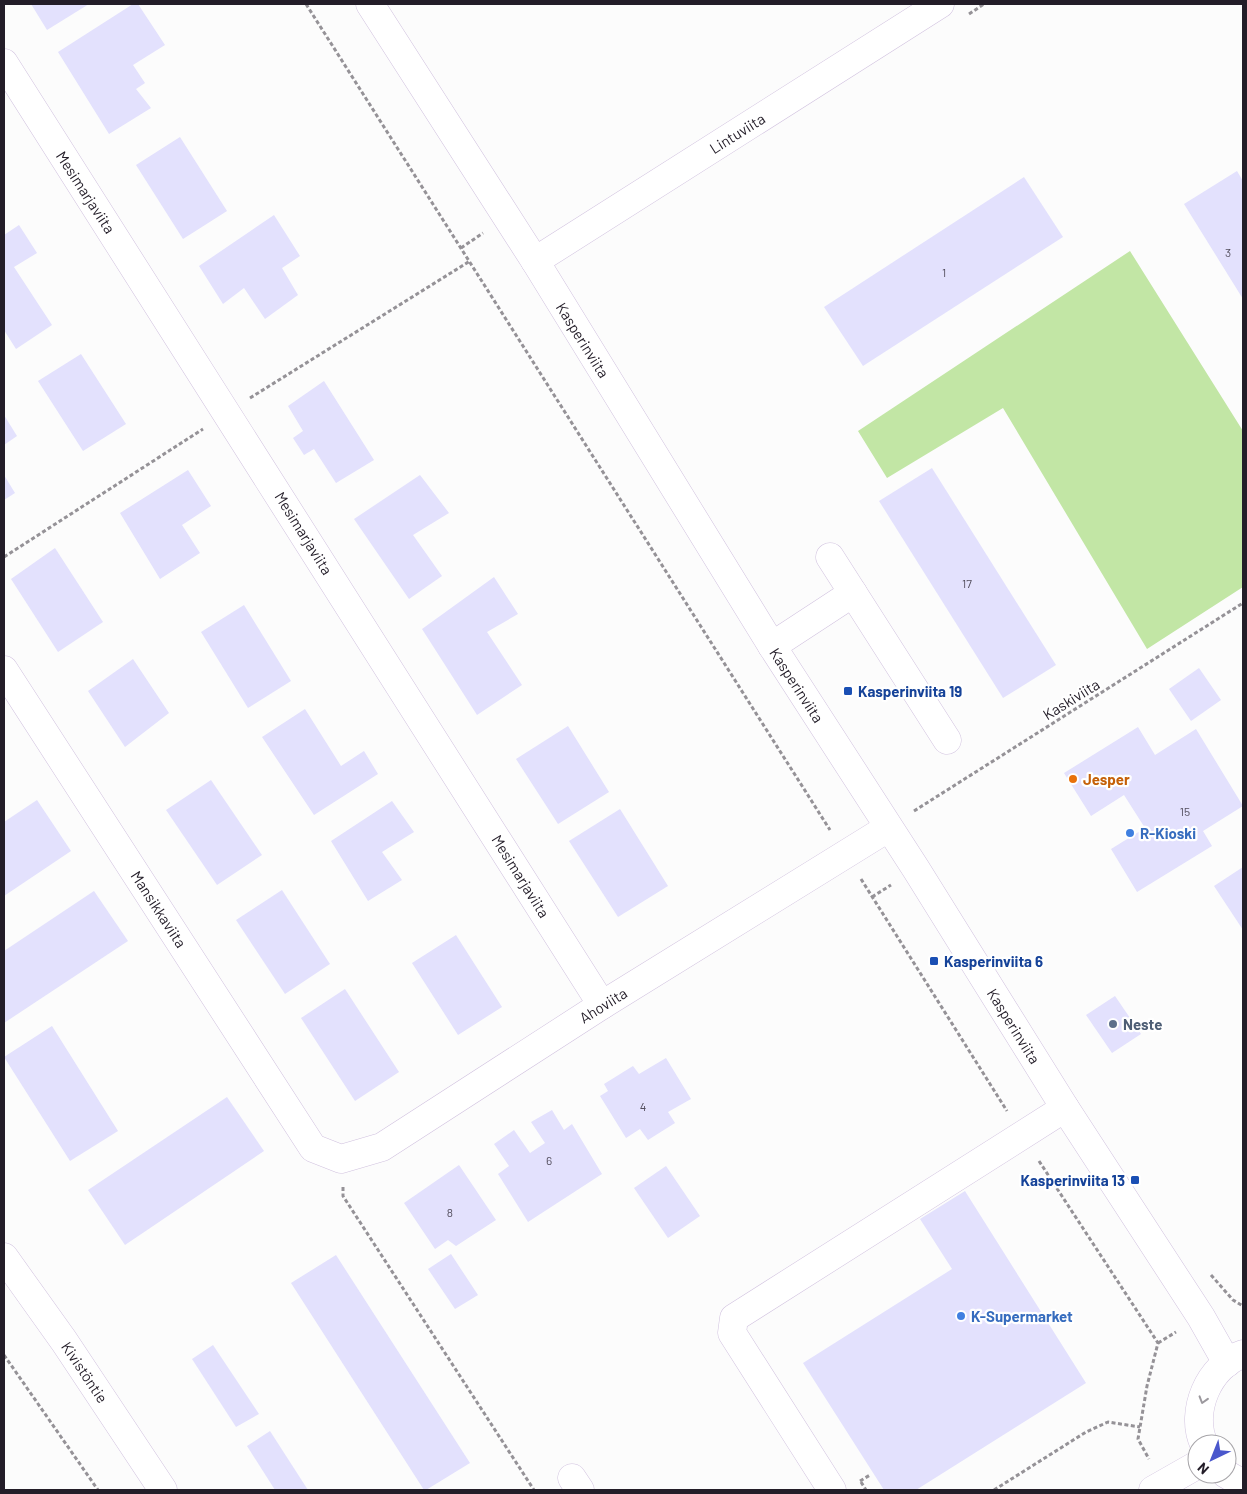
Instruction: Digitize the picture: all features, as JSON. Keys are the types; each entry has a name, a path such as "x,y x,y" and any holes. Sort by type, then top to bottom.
{"street":[{"name":"Kasperinviita","path":"370,4 535,262 772,646 1066,1108 1201,1317 1235,1359"},
{"name":"Lintuviita","path":"535,262 940,4"},
{"name":"Mesimarjaviita","path":"4,63 602,1005"},
{"path":"830,558 947,740"},
{"path":"772,646 853,593"},
{"name":"Mansikkaviita","path":"4,670 313,1148 341,1159"},
{"name":"Ahoviita","path":"341,1159 382,1147 602,1005 888,828"},
{"path":"832,1490 732,1333 734,1318 1066,1108"},
{"name":"Kivistöntie","path":"4,1256 64,1341 163,1490"},
{"path":"1202,1434 1199,1421 1202,1401 1209,1383 1221,1367 1235,1359"},
{"path":"1158,1487 1187,1471"}],"path":[{"path":"306,4 846,854 1022,1136 1158,1343 1146,1386 1138,1439 1158,1487"},
{"name":"Kaskiviita","path":"911,813 1243,603"},
{"path":"341,1159 343,1196 534,1490"},
{"path":"1233,1300 1243,1306"},
{"path":"4,1355 96,1490"},
{"path":"994,1490 1086,1432 1108,1422 1140,1427"}],"green space":[{"path":"1130,251 1243,431 1243,587 1147,649 1003,408 887,478 858,431"}],"building":[{"path":"31,4 89,4 47,30"},
{"path":"133,4 138,4 165,45 133,65 145,83 136,89 151,108 109,134 58,52"},
{"path":"180,137 227,211 183,239 136,165"},
{"path":"1237,171 1243,181 1243,299 1184,204"},
{"path":"1024,177 1063,237 863,366 824,307"},
{"path":"274,215 300,256 282,268 298,295 265,319 244,288 223,304 199,266"},
{"path":"19,225 37,253 14,267 52,325 16,349 4,330 4,235"},
{"path":"81,354 126,424 83,451 38,381"},
{"path":"324,381 374,460 336,483 314,449 304,455 293,438 303,431 288,406"},
{"path":"4,415 17,436 4,445"},
{"path":"932,468 1056,665 1003,698 879,501"},
{"path":"188,470 211,506 182,525 200,553 160,579 120,513"},
{"path":"4,475 15,493 4,500"},
{"path":"420,475 449,513 413,535 442,576 409,599 354,519"},
{"path":"55,548 103,622 58,652 11,579"},
{"path":"494,577 518,614 487,632 522,685 477,715 422,629"},
{"path":"244,605 291,681 248,708 201,632"},
{"path":"133,659 169,713 125,747 88,691"},
{"path":"1199,668 1221,700 1191,721 1169,689"},
{"path":"305,709 341,766 364,751 378,774 314,815 262,737"},
{"path":"568,726 609,792 558,824 516,759"},
{"path":"1138,727 1155,755 1196,729 1243,806 1203,831 1212,846 1137,892 1111,849 1145,828 1124,795 1091,816 1064,773"},
{"path":"211,780 262,855 217,885 166,810"},
{"path":"37,800 71,851 4,896 4,822"},
{"path":"392,801 414,832 382,852 402,880 368,901 331,841"},
{"path":"620,809 668,886 618,917 569,841"},
{"path":"1243,867 1243,930 1214,886"},
{"path":"282,890 330,964 285,994 236,920"},
{"path":"94,891 128,941 4,1023 4,951"},
{"path":"456,935 502,1007 458,1035 412,963"},
{"path":"345,989 399,1072 355,1101 301,1018"},
{"name":"Neste","path":"1115,996 1141,1034 1112,1053 1086,1015"},
{"path":"52,1026 118,1131 70,1161 4,1057"},
{"path":"666,1058 691,1099 668,1112 675,1123 648,1140 640,1129 626,1138 600,1096 608,1091 604,1084 633,1066 639,1074"},
{"path":"227,1097 264,1151 125,1245 88,1190"},
{"path":"552,1110 564,1130 572,1124 602,1174 528,1222 498,1174 509,1166 494,1144 514,1130 530,1153 545,1143 531,1122"},
{"path":"459,1165 496,1220 456,1246 448,1240 435,1249 404,1203"},
{"path":"666,1166 700,1216 668,1238 634,1188"},
{"name":"K-Supermarket","path":"965,1191 1086,1383 916,1490 884,1490 803,1363 952,1269 920,1219"},
{"path":"451,1254 478,1295 455,1309 428,1269"},
{"path":"336,1255 470,1463 426,1490 424,1490 291,1283"},
{"path":"213,1345 259,1414 236,1427 192,1359"},
{"path":"270,1431 308,1490 275,1490 247,1446"}],"place":[{"name":"Kasperinviita 19","path":"848,691"},
{"name":"Jesper","path":"1073,779"},
{"name":"R-Kioski","path":"1130,833"},
{"name":"Kasperinviita 6","path":"934,961"},
{"name":"Neste","path":"1113,1024"},
{"name":"Kasperinviita 13","path":"1135,1180"},
{"name":"K-Supermarket","path":"961,1316"}]}
